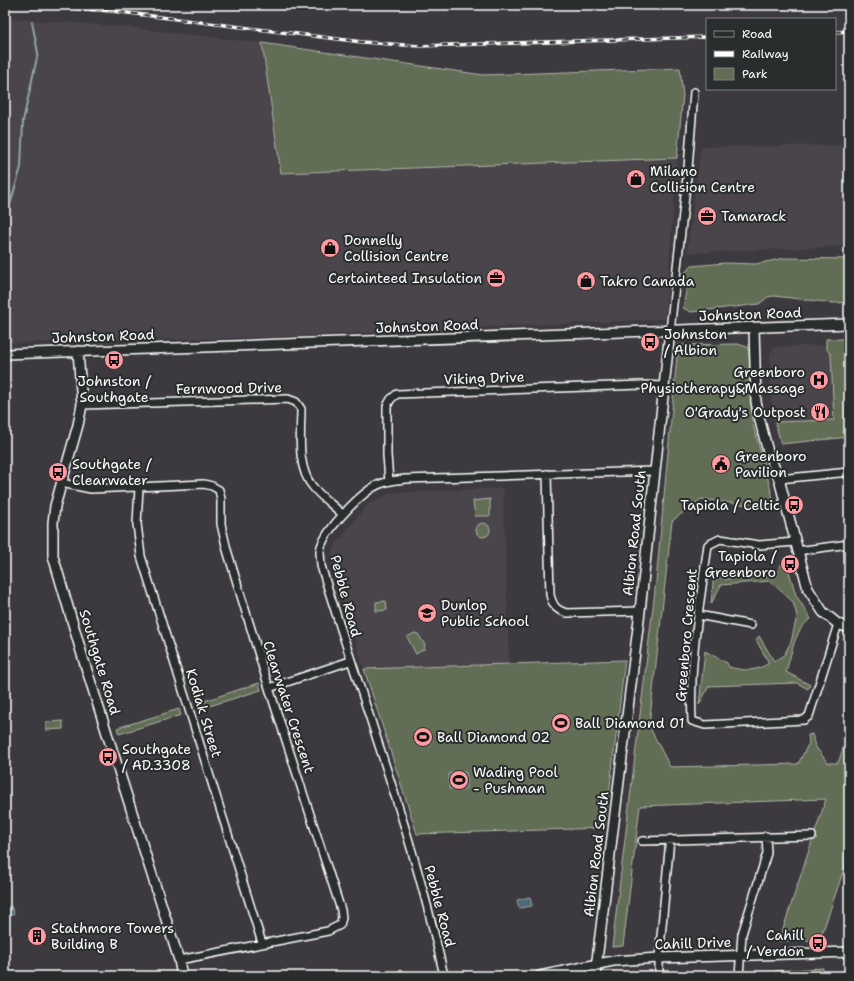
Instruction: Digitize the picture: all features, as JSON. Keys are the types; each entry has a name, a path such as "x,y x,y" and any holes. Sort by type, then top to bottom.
{"street":[{"name":"Albion Road South","path":"595,976 640,611 663,386 688,168 694,92"},
{"name":"Johnston Road","path":"5,354 849,324"},
{"path":"754,328 756,402 768,452 779,480 808,589 823,612 838,624 849,628"},
{"name":"Southgate Road","path":"78,351 82,405 78,425 61,483 53,523 53,556 83,658 179,960 182,976"},
{"name":"Viking Drive","path":"389,481 387,455 387,406 391,399 397,394 642,385 663,386"},
{"name":"Fernwood Drive","path":"82,405 288,399 296,402 300,409 302,463 308,479 312,487 342,514"},
{"name":"Pebble Road","path":"444,976 434,928 321,566 320,550 325,539 342,514 373,487 389,481 405,479 654,471"},
{"path":"779,480 849,472"},
{"path":"547,474 550,595 553,606 559,611 567,613 640,611"},
{"name":"Clearwater Crescent","path":"61,483 92,489 204,484 219,490 223,534 269,688 342,918 340,926 328,931 179,960"},
{"name":"Kodiak Street","path":"139,488 137,524 141,556 262,943"},
{"name":"Greenboro Crescent","path":"796,546 759,545 720,539 708,545 698,615 691,697 692,720 705,725 804,720 809,716 838,624"},
{"path":"796,546 849,544"},
{"path":"698,615 751,625"},
{"path":"269,688 350,661"},
{"path":"739,976 740,955 745,921 767,853 766,836"},
{"path":"642,841 766,836 812,836"},
{"path":"659,976 659,958 670,839"},
{"name":"Cahill Drive","path":"540,976 613,961 659,958 849,952"}],"shaded area":[{"path":"5,18 124,27 262,43 281,173 677,158 665,319 276,337 5,343"},
{"path":"849,145 849,246 687,253 701,147"},
{"path":"831,345 834,420 775,422 772,413 770,354 776,347"},
{"name":"Dunlop Public School","path":"503,488 509,664 364,669 332,563 332,553 336,544 368,504 390,493"}],"green space":[{"path":"262,43 483,75 680,68 683,95 677,158 281,173"},
{"path":"785,258 849,259 849,302 834,303 774,296 768,297 759,304 691,312 683,308 686,292 683,274 692,266 725,263 756,264"},
{"path":"826,339 849,339 849,437 781,444 775,422 834,420 831,355 826,348"},
{"path":"738,344 747,347 749,352 752,421 774,502 771,508 701,499 672,521 649,726 670,767 798,764 809,743 808,735 812,734 815,746 828,763 838,763 849,731 849,854 820,940 779,941 826,799 640,806 623,946 612,947 656,582 678,345"},
{"path":"490,499 490,516 475,516 473,501"},
{"path":"483,523 488,525 490,530 488,535 483,537 478,535 476,530 478,525"},
{"path":"785,558 796,595 811,619 801,628 797,635 786,672 810,685 808,689 797,683 709,686 699,705 705,651 727,663 729,667 745,670 759,668 769,663 756,640 759,636 774,661 784,655 791,642 797,616 793,602 770,581 721,585 711,604 714,573 726,579 775,575"},
{"path":"386,601 387,610 376,611 376,602"},
{"path":"423,607 434,608 434,618 421,617 420,613"},
{"path":"415,633 418,634 425,645 424,649 416,654 407,637"},
{"path":"625,660 605,828 417,834 364,669"},
{"path":"259,683 261,690 200,709 198,703"},
{"path":"179,709 181,715 119,734 117,728"},
{"path":"63,721 63,729 46,730 46,722"},
{"path":"823,968 822,976 774,976 775,971"}],"water":[{"name":"Wading Pool - Pushman","path":"466,772 468,783 466,784 466,789 449,789 449,773"},
{"path":"530,897 532,906 519,908 517,900"},
{"path":"11,906 14,914 5,917 5,908"}],"waterway":[{"path":"5,222 21,167 23,121 38,53 32,22"}],"railway":[{"path":"24,5 112,11 362,42 419,46 706,37"},
{"path":"836,32 849,31"}],"place":[{"name":"Milano Collision Centre","path":"636,179"},
{"name":"Tamarack","path":"707,216"},
{"name":"Donnelly Collision Centre","path":"330,248"},
{"name":"Certainteed Insulation","path":"496,278"},
{"name":"Takro Canada","path":"586,281"},
{"name":"Johnston / Albion","path":"650,342"},
{"name":"Johnston / Southgate","path":"114,360"},
{"name":"Greenboro Physiotherapy&Massage","path":"819,380"},
{"name":"O'Grady's Outpost","path":"820,412"},
{"name":"Greenboro Pavilion","path":"721,464"},
{"name":"Southgate / Clearwater","path":"58,472"},
{"name":"Tapiola / Celtic","path":"794,505"},
{"name":"Tapiola / Greenboro","path":"790,564"},
{"name":"Dunlop Public School","path":"427,613"},
{"name":"Ball Diamond 01","path":"561,723"},
{"name":"Ball Diamond 02","path":"423,737"},
{"name":"Southgate / AD.3308","path":"108,757"},
{"name":"Wading Pool - Pushman","path":"459,780"},
{"name":"Stathmore Towers Building B","path":"37,936"},
{"name":"Cahill / Verdon","path":"818,943"}]}
